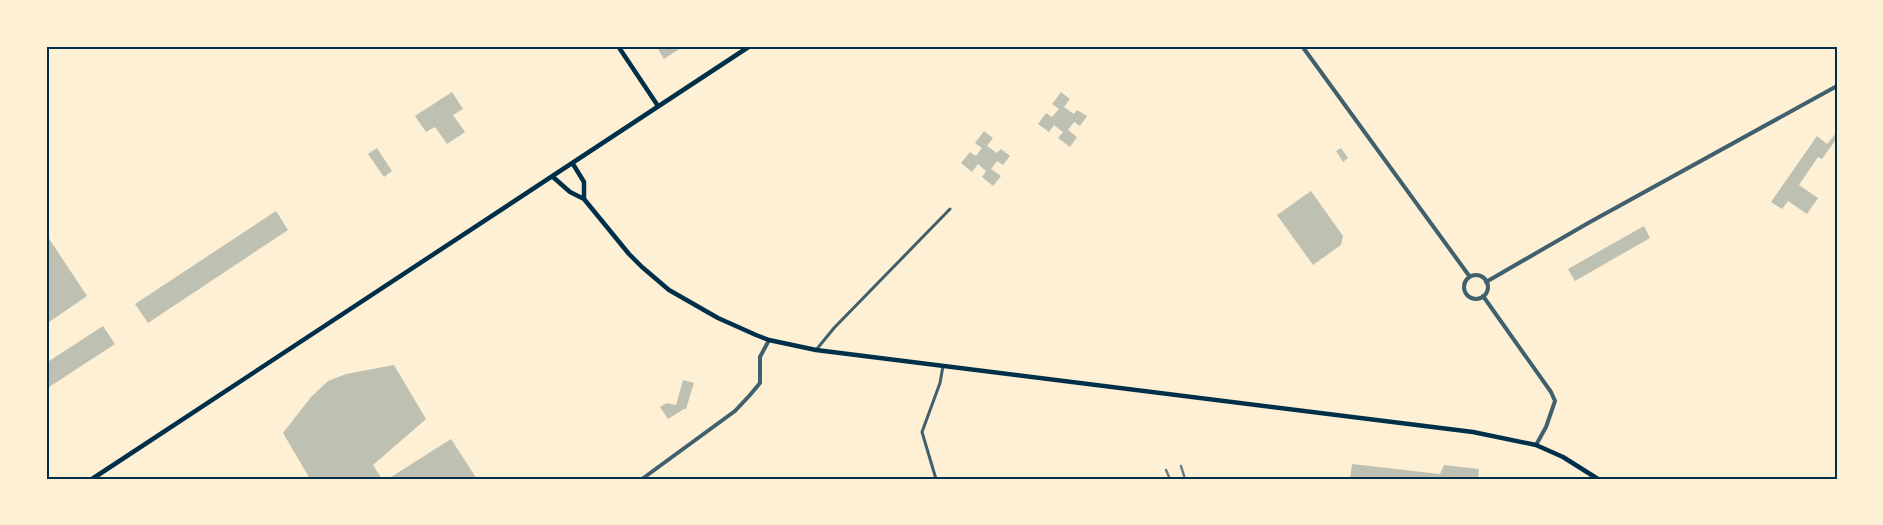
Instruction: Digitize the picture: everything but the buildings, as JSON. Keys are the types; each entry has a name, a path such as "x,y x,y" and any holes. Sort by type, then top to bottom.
{"main road":[{"path":"618,46 658,106"},
{"path":"92,479 750,46"},
{"path":"573,164 584,182 584,199"},
{"path":"553,176 570,192 584,199 635,261 669,290 718,318 769,340 816,350 1473,432 1536,445 1563,457 1598,479"}],"street":[{"path":"1302,46 1470,277"},
{"path":"1486,282 1590,222 1837,86"},
{"path":"816,350 834,328 950,209"},
{"path":"1479,276 1486,282 1487,288 1483,296 1474,299 1465,293 1464,285 1470,277 1479,276"},
{"path":"1483,296 1552,392 1555,401 1546,427 1536,445"},
{"path":"642,479 735,411 745,401 760,383 760,357 769,340"},
{"path":"936,479 922,432 940,383 943,366"}],"railway":[{"path":"1181,466 1185,479"},
{"path":"1166,470 1170,479"}]}
